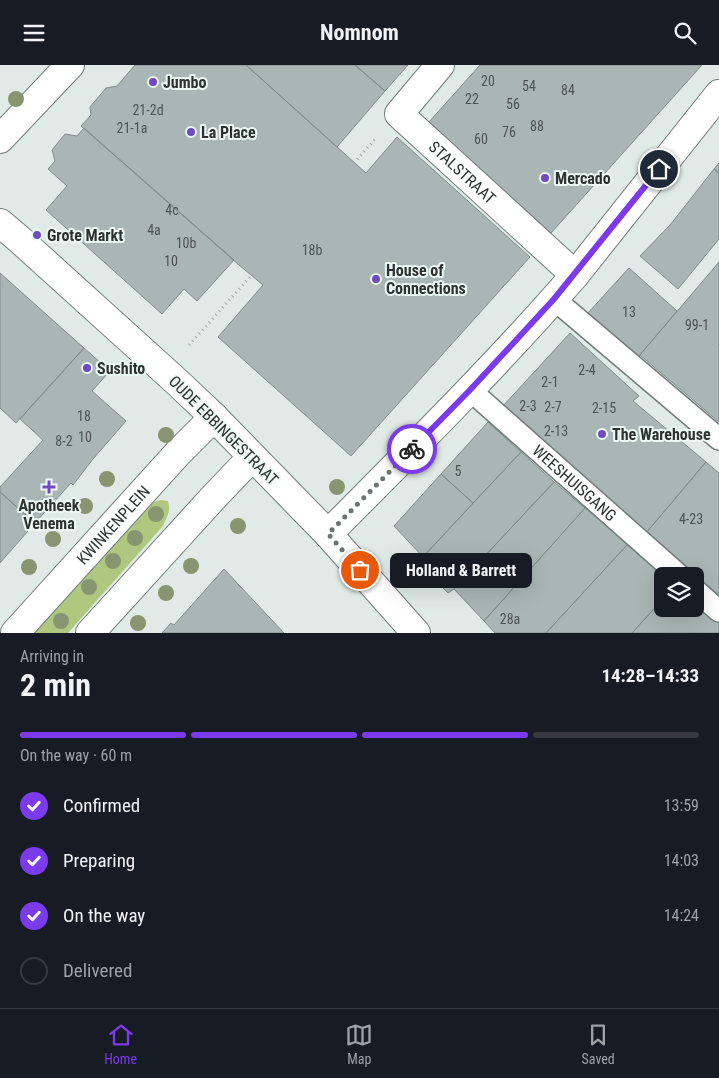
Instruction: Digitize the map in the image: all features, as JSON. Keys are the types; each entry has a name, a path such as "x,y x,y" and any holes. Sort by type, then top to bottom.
{"street":[{"path":"0,139 70,65"},
{"name":"STALSTRAAT","path":"440,65 398,114 575,275"},
{"path":"328,534 470,390 554,299 719,94"},
{"name":"OUDE EBBINGESTRAAT","path":"9,231 214,417 328,534 416,633"},
{"name":"KWINKENPLEIN","path":"15,633 178,453 214,417"},
{"path":"90,633 252,457"}],"lane":[{"path":"554,299 719,439"},
{"name":"WEESHUISGANG","path":"470,390 670,567"},
{"path":"704,598 719,611"}],"path":[{"path":"354,163 378,135"},
{"path":"207,325 250,276"}],"green space":[{"path":"161,500 168,501 169,505 168,514 163,526 68,633 34,633 143,509"}],"building":[{"path":"135,65 246,65 366,173 397,137 530,257 351,456 218,337 263,285 81,126 91,115 90,107 106,88 117,86"},
{"path":"246,65 355,65 385,91 337,147"},
{"path":"355,65 408,65 385,91"},
{"name":"Mercado","path":"480,65 702,65 551,233 429,122"},
{"path":"84,128 234,260 197,301 184,289 162,314 46,210 67,186 48,169 55,161 52,150 65,134 77,136"},
{"path":"719,163 719,173 714,169"},
{"path":"714,169 719,173 719,239 678,289 640,256 670,225"},
{"path":"719,262 718,345 719,422 640,355"},
{"path":"629,268 677,311 638,357 587,314"},
{"path":"0,273 84,348 16,423 0,408"},
{"name":"The Warehouse","path":"570,333 639,396 633,401 706,462 646,533 503,406"},
{"path":"84,348 110,371 92,391 126,421 73,485 71,483 35,523 0,492 0,487 43,440 20,419"},
{"path":"488,422 521,452 473,503 441,474"},
{"path":"521,452 554,482 454,589 448,593 441,586 445,581 436,571 431,575 424,567 429,563 423,557"},
{"path":"706,462 719,473 719,595 704,582 704,567 686,567 646,533"},
{"path":"441,474 473,503 423,557 394,526"},
{"path":"554,482 585,508 484,621 454,589"},
{"path":"0,492 35,523 0,563"},
{"path":"585,508 628,544 546,633 495,633 484,621"},
{"path":"628,544 655,567 654,609 632,633 546,633"},
{"path":"224,569 284,633 162,633 171,623 174,625"},
{"path":"704,608 719,621 719,633 632,633 654,609 654,617 704,617"}],"way so far":[{"path":"360,570 328,534 412,449"}],"place":[{"name":"Jumbo","path":"153,82"},
{"name":"La Place","path":"191,132"},
{"name":"Mercado","path":"545,178"},
{"name":"Grote Markt","path":"37,235"},
{"name":"House of Connections","path":"376,279"},
{"name":"Sushito","path":"87,368"},
{"name":"The Warehouse","path":"602,434"},
{"name":"Apotheek Venema","path":"49,487"},
{"name":"Holland & Barrett","path":"360,570"}],"route":[{"path":"412,449 470,390 554,299 659,169"}]}
